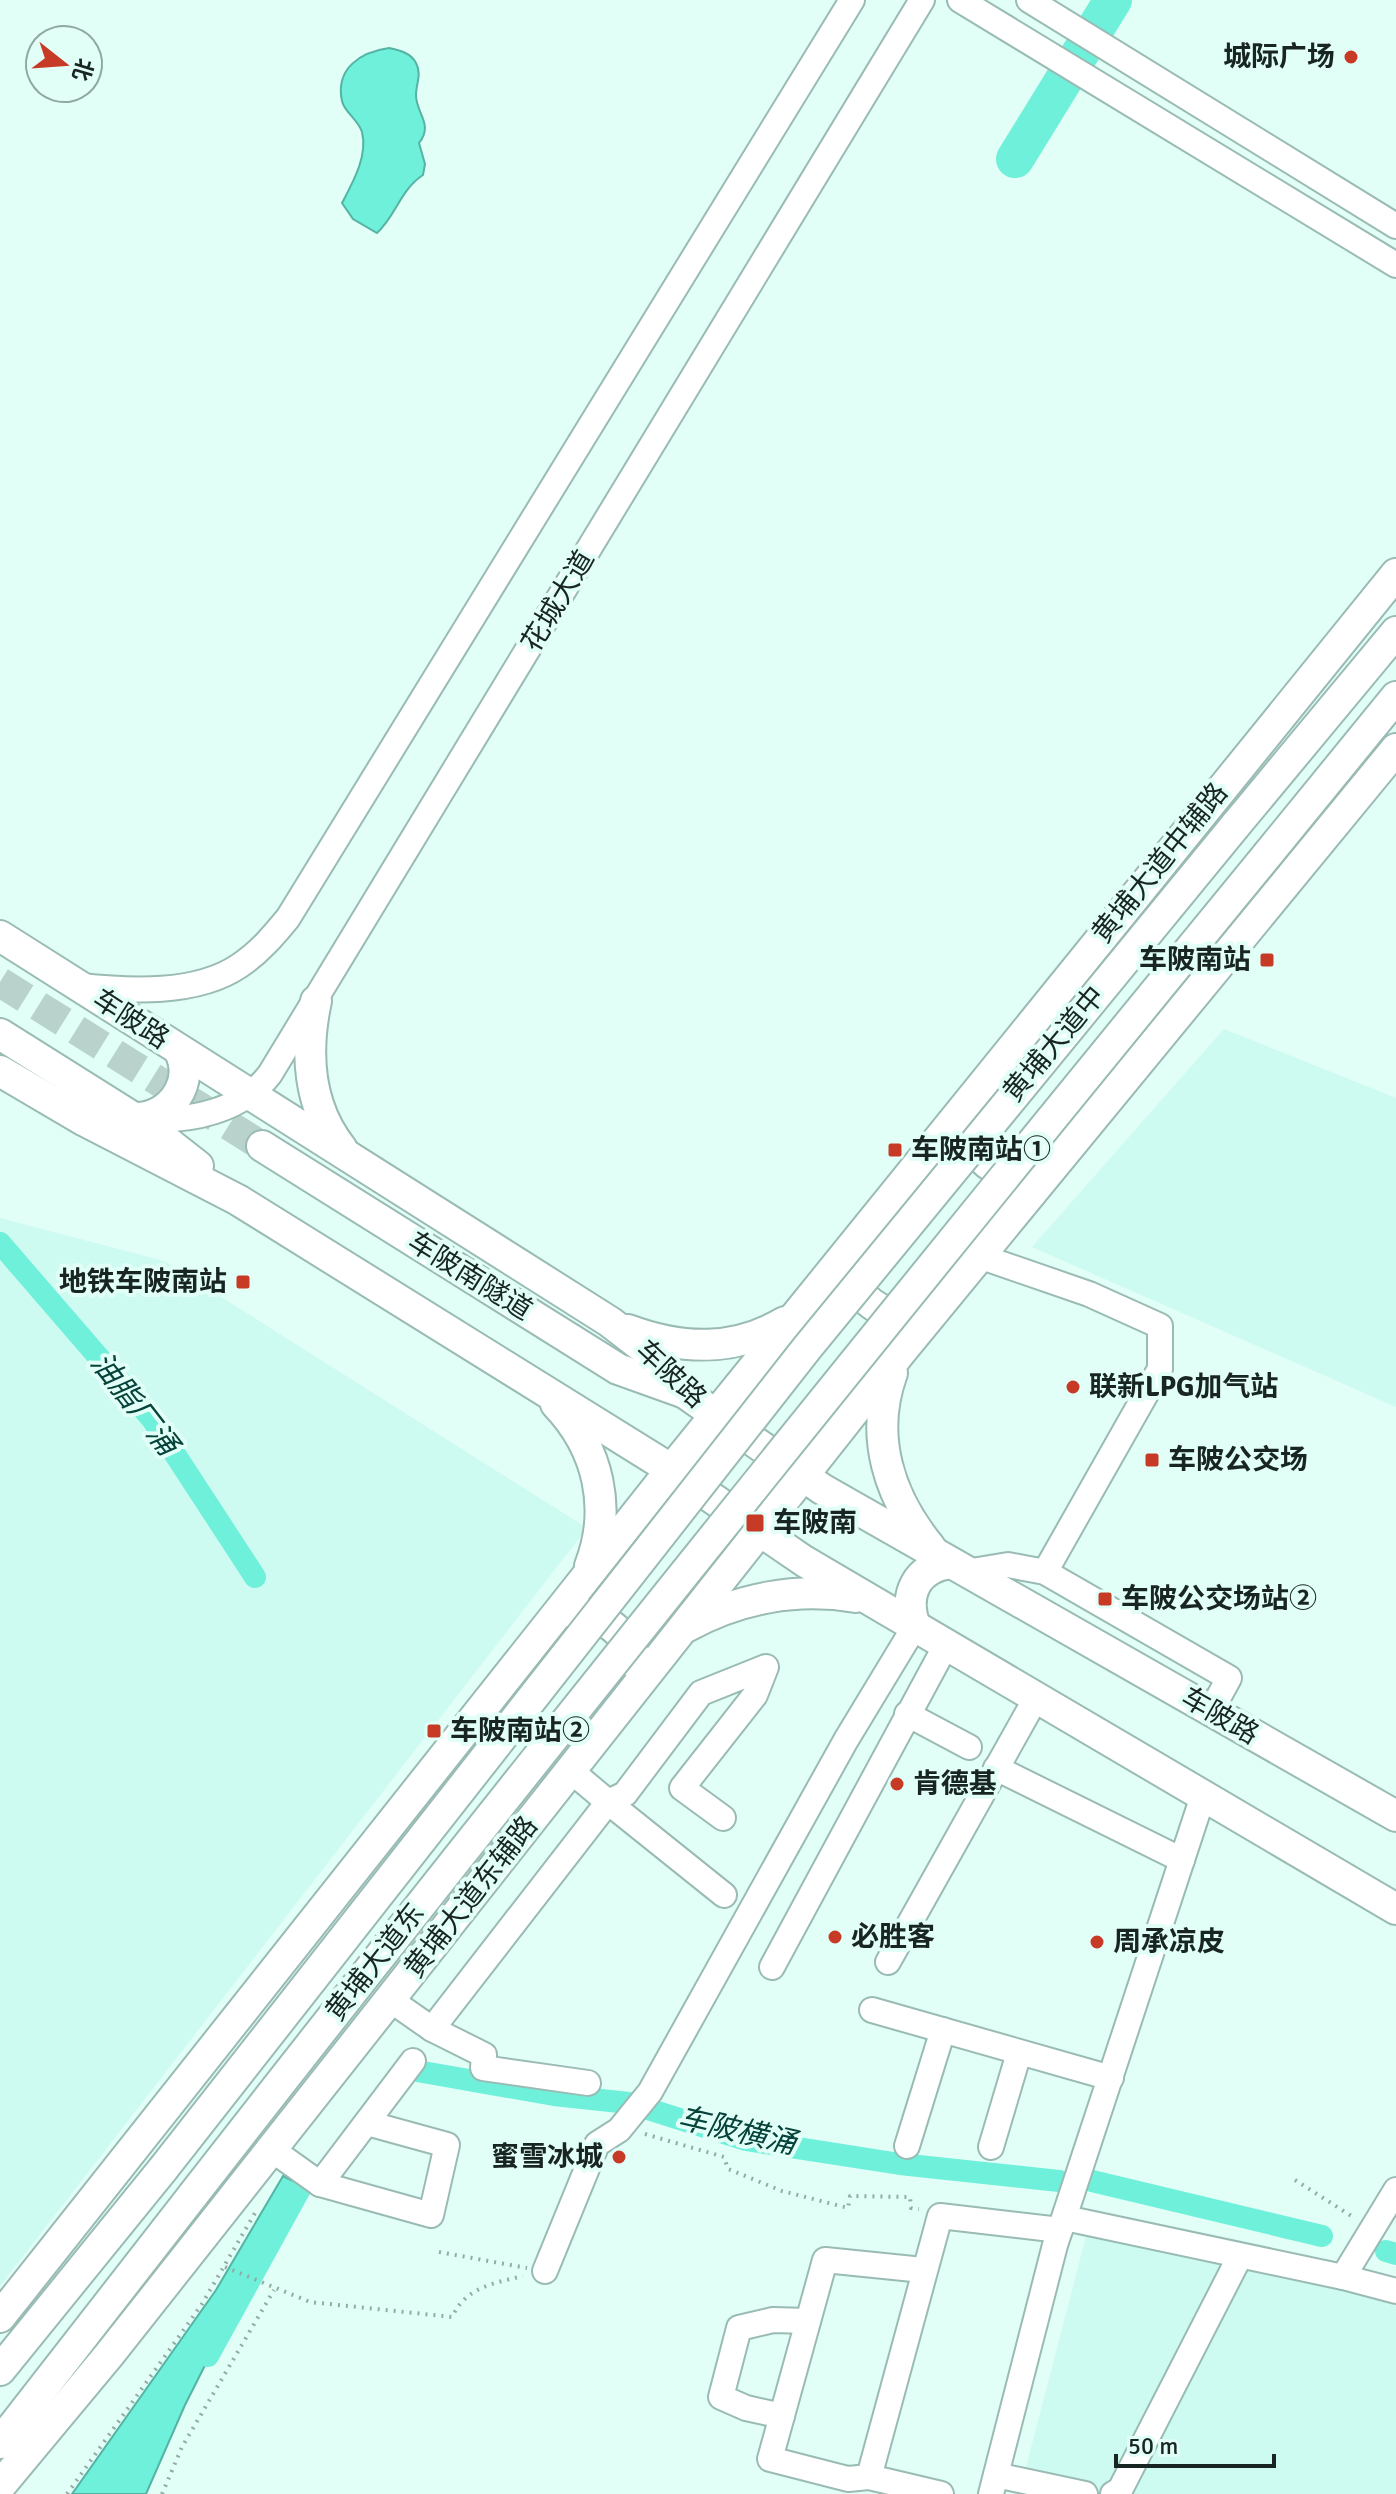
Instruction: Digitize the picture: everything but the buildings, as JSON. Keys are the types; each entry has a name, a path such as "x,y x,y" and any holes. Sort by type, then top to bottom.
{"main road":[{"name":"黄埔大道中辅路","path":"716,1414 1396,574"},
{"name":"黄埔大道中","path":"718,1460 999,1111 1396,632"},
{"name":"黄埔大道中","path":"754,1485 1396,697"},
{"path":"760,1531 900,1353 1396,749"},
{"name":"车陂路","path":"0,936 610,1322 645,1349 685,1393 803,1476 1396,1816"},
{"path":"316,1001 309,1040 312,1081 329,1131 348,1157"},
{"path":"0,1034 135,1118 238,1200"},
{"path":"135,1118 154,1115 178,1096 185,1073 179,1050"},
{"path":"0,1071 85,1121 238,1200 540,1387 870,1599 1396,1909"},
{"path":"964,1105 967,1135 975,1152 985,1162 1015,1176 1046,1174"},
{"name":"车陂南隧道","path":"262,1146 618,1369 685,1393"},
{"path":"849,1249 852,1279 872,1304 897,1316 931,1315"},
{"path":"610,1322 662,1341 705,1346 748,1340 796,1314"},
{"path":"900,1353 881,1411 884,1460 901,1506 951,1563 929,1568 914,1584 910,1606 915,1626"},
{"path":"540,1387 578,1432 599,1485 603,1516 598,1545 563,1608"},
{"path":"0,2317 716,1414"},
{"name":"黄埔大道东","path":"0,2370 163,2169 718,1460"},
{"name":"黄埔大道东","path":"0,2443 443,1874 754,1485"},
{"name":"黄埔大道东辅路","path":"0,2486 109,2355 640,1678 760,1531"},
{"path":"678,1632 712,1613 769,1597 825,1594 870,1599"},
{"path":"563,1608 580,1612 614,1628 632,1646 640,1678"},
{"path":"486,1706 516,1706 544,1723 559,1744 568,1773"}],"street":[{"path":"78,986 139,989 216,977 255,954 288,918 852,0"},
{"name":"花城大道","path":"251,1096 270,1074 316,1001 922,0"},
{"path":"960,0 1396,265"},
{"path":"1029,0 1396,226"},
{"path":"135,1118 158,1120 194,1115 251,1096"},
{"path":"979,1256 1089,1294 1160,1326 1160,1369 1045,1572"},
{"path":"951,1563 1008,1565 1045,1572 1229,1678 1211,1711"},
{"path":"545,2271 597,2144 619,2130 650,2092 846,1740 915,1626"},
{"path":"772,1967 946,1645"},
{"path":"432,2029 608,1802 625,1794 701,1693 766,1667 755,1695 682,1788"},
{"path":"888,1962 1036,1698"},
{"path":"907,1714 969,1747"},
{"path":"646,1766 723,1818"},
{"path":"996,1768 1182,1860"},
{"path":"568,1773 724,1895"},
{"path":"1085,2494 993,2484 1062,2224 1203,1796"},
{"path":"389,1999 432,2029 484,2055 483,2068 588,2083"},
{"path":"872,2010 1111,2078"},
{"path":"907,2146 943,2030"},
{"path":"991,2147 1019,2053"},
{"path":"320,2184 413,2061"},
{"path":"271,2149 320,2184 431,2215 447,2145 367,2123"},
{"path":"1343,2277 1396,2190"},
{"path":"869,2477 940,2216 1062,2224 1343,2277 1396,2291"},
{"path":"1121,2493 1239,2258"},
{"path":"923,2270 825,2260 770,2459 848,2479 869,2477 941,2494"},
{"path":"782,2416 746,2408 721,2397 725,2369 739,2328 773,2320 807,2321"}],"path":[{"path":"619,2130 724,2157 728,2169 782,2191 834,2205 848,2208 850,2196 910,2197 911,2208 925,2209"},
{"path":"1295,2180 1373,2228"},
{"path":"67,2494 225,2267 260,2204"},
{"path":"439,2252 545,2271"},
{"path":"225,2267 274,2290 310,2302 452,2317 459,2301 471,2292 545,2271"},
{"path":"162,2494 182,2447 274,2290"}],"shaded area":[{"path":"389,48 408,54 418,67 417,102 425,124 419,143 425,164 423,175 409,188 377,233 353,219 342,203 358,169 363,141 360,127 343,105 341,89 342,79 352,64 369,53"},
{"path":"1224,1029 1396,1098 1396,1407 1032,1247"},
{"path":"0,1218 164,1261 587,1528 0,2286"},
{"path":"283,2176 297,2183 185,2405 146,2494 72,2494 216,2290"},
{"path":"1088,2229 1396,2283 1396,2494 1019,2494"}],"waterway":[{"path":"1015,159 1113,0"},
{"name":"油脂厂涌","path":"0,1243 152,1419 255,1577"},
{"name":"车陂横涌","path":"417,2071 554,2095 629,2103 746,2140 900,2164 1059,2181"},
{"name":"车陂横涌","path":"1092,2181 1322,2236"},
{"name":"车陂横涌","path":"208,2356 300,2189"},
{"name":"车陂横涌","path":"1386,2251 1396,2254"}],"tunnel":[{"path":"0,982 262,1146"}],"place":[{"name":"城际广场","path":"1351,57"},
{"name":"车陂南站","path":"1267,960"},
{"name":"车陂南站①","path":"895,1150"},
{"name":"地铁车陂南站","path":"243,1282"},
{"name":"联新LPG加气站","path":"1073,1387"},
{"name":"车陂公交场","path":"1152,1460"},
{"name":"车陂南","path":"755,1523"},
{"name":"车陂公交场站②","path":"1105,1599"},
{"name":"车陂南站②","path":"434,1731"},
{"name":"肯德基","path":"897,1784"},
{"name":"必胜客","path":"835,1937"},
{"name":"周承凉皮","path":"1097,1942"},
{"name":"蜜雪冰城","path":"619,2157"}]}
